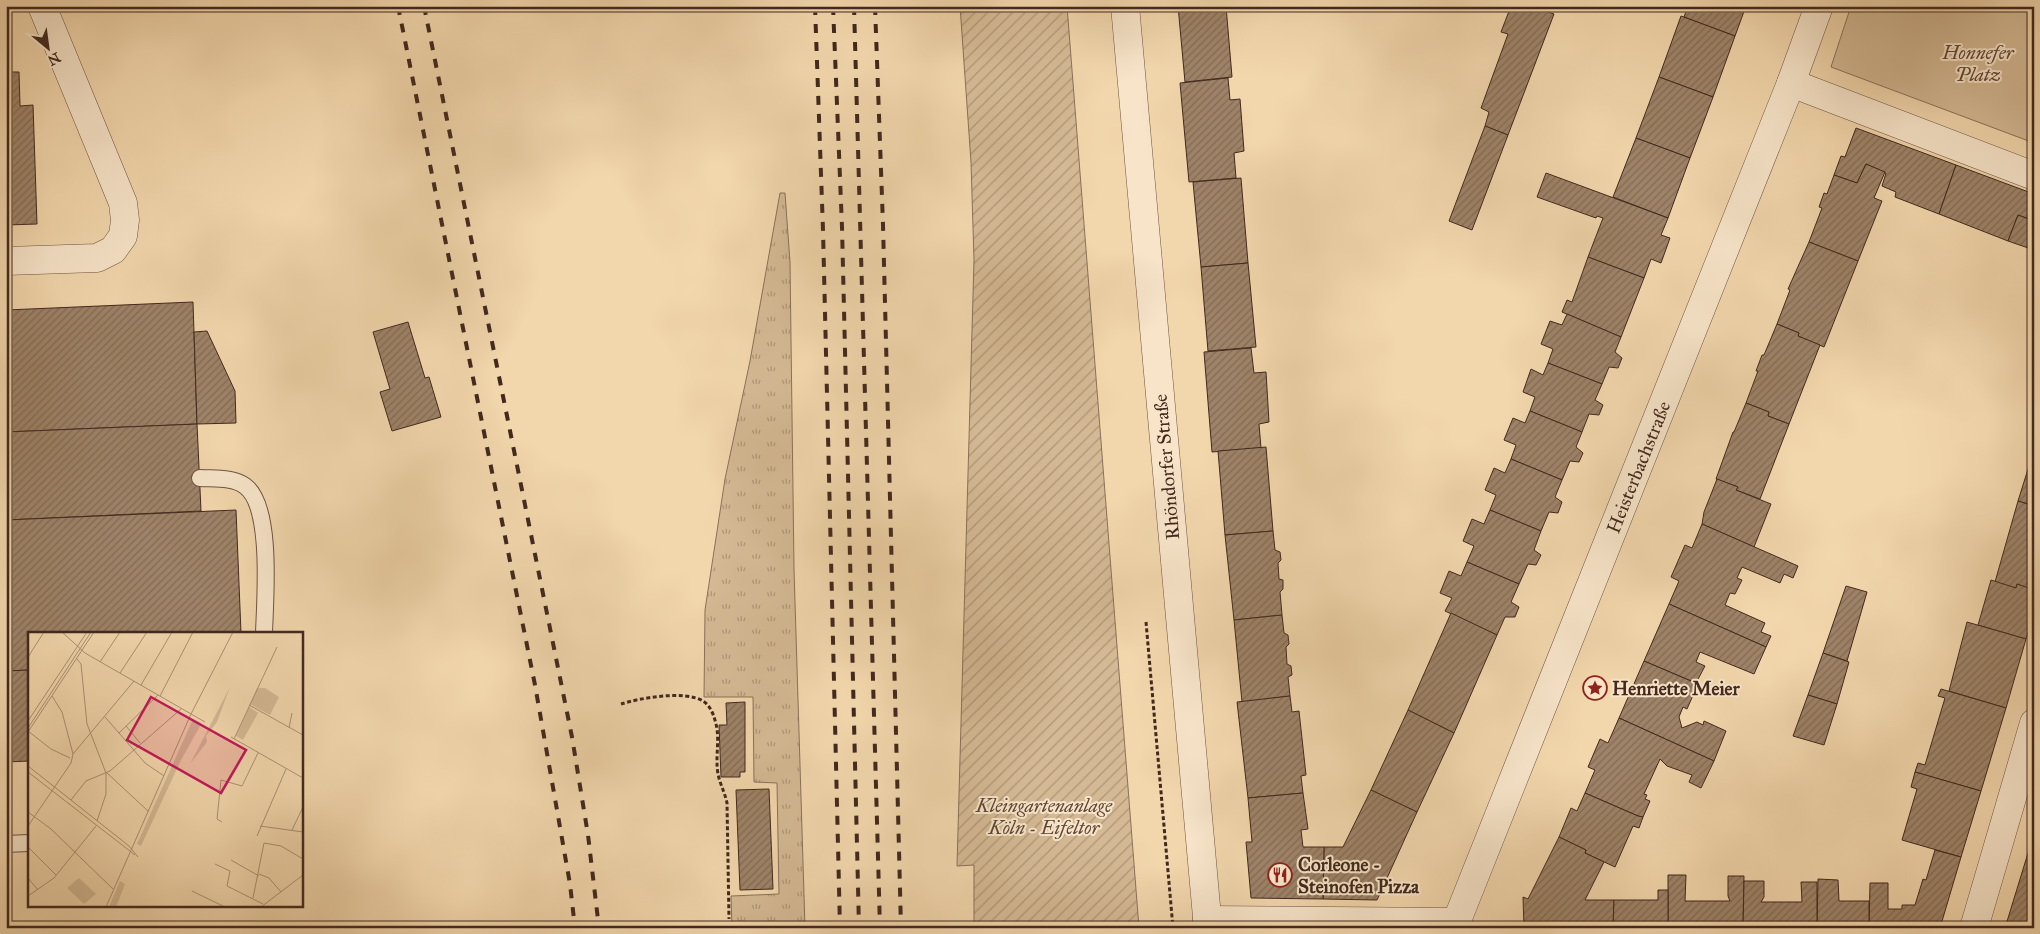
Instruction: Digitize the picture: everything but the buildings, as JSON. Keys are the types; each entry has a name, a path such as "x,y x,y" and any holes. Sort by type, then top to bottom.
{"street":[{"path":"6,262 97,258 113,250 123,236 125,220 123,203 42,6"},
{"name":"Rhöndorfer Straße","path":"1125,6 1207,924"},
{"name":"Heisterbachstraße","path":"1455,925 1791,83 1819,6"},
{"path":"1791,83 2034,176"},
{"path":"1974,928 2034,723"},
{"path":"1207,924 1455,925"}],"lane":[{"path":"200,478 231,480 246,486 256,500 264,528 264,632"},
{"path":"6,844 28,843"}],"path":[{"path":"620,704 644,698 692,696 703,701 713,714 718,737 718,773 727,803 729,919"}],"green space":[{"name":"Kleingartenanlage Köln - Eifeltor","path":"960,6 1067,6 1139,928 974,928 974,865 957,866 974,260 971,162"},
{"name":"Honnefer Platz","path":"1851,6 2034,6 2034,143 1831,67"},
{"path":"780,193 785,193 790,262 794,569 805,928 732,928 731,896 779,894 777,783 754,782 753,697 704,697 705,610 725,479 750,361"}],"railway":[{"path":"398,6 535,685 570,884 575,928"},
{"path":"424,6 572,737 588,835 599,928"},
{"path":"815,6 823,230 840,928"},
{"path":"833,6 842,227 859,928"},
{"path":"854,6 880,928"},
{"path":"875,6 883,225 901,928"}],"place":[{"name":"Henriette Meier","path":"1595,688"},
{"name":"Corleone - Steinofen Pizza","path":"1280,875"}]}
